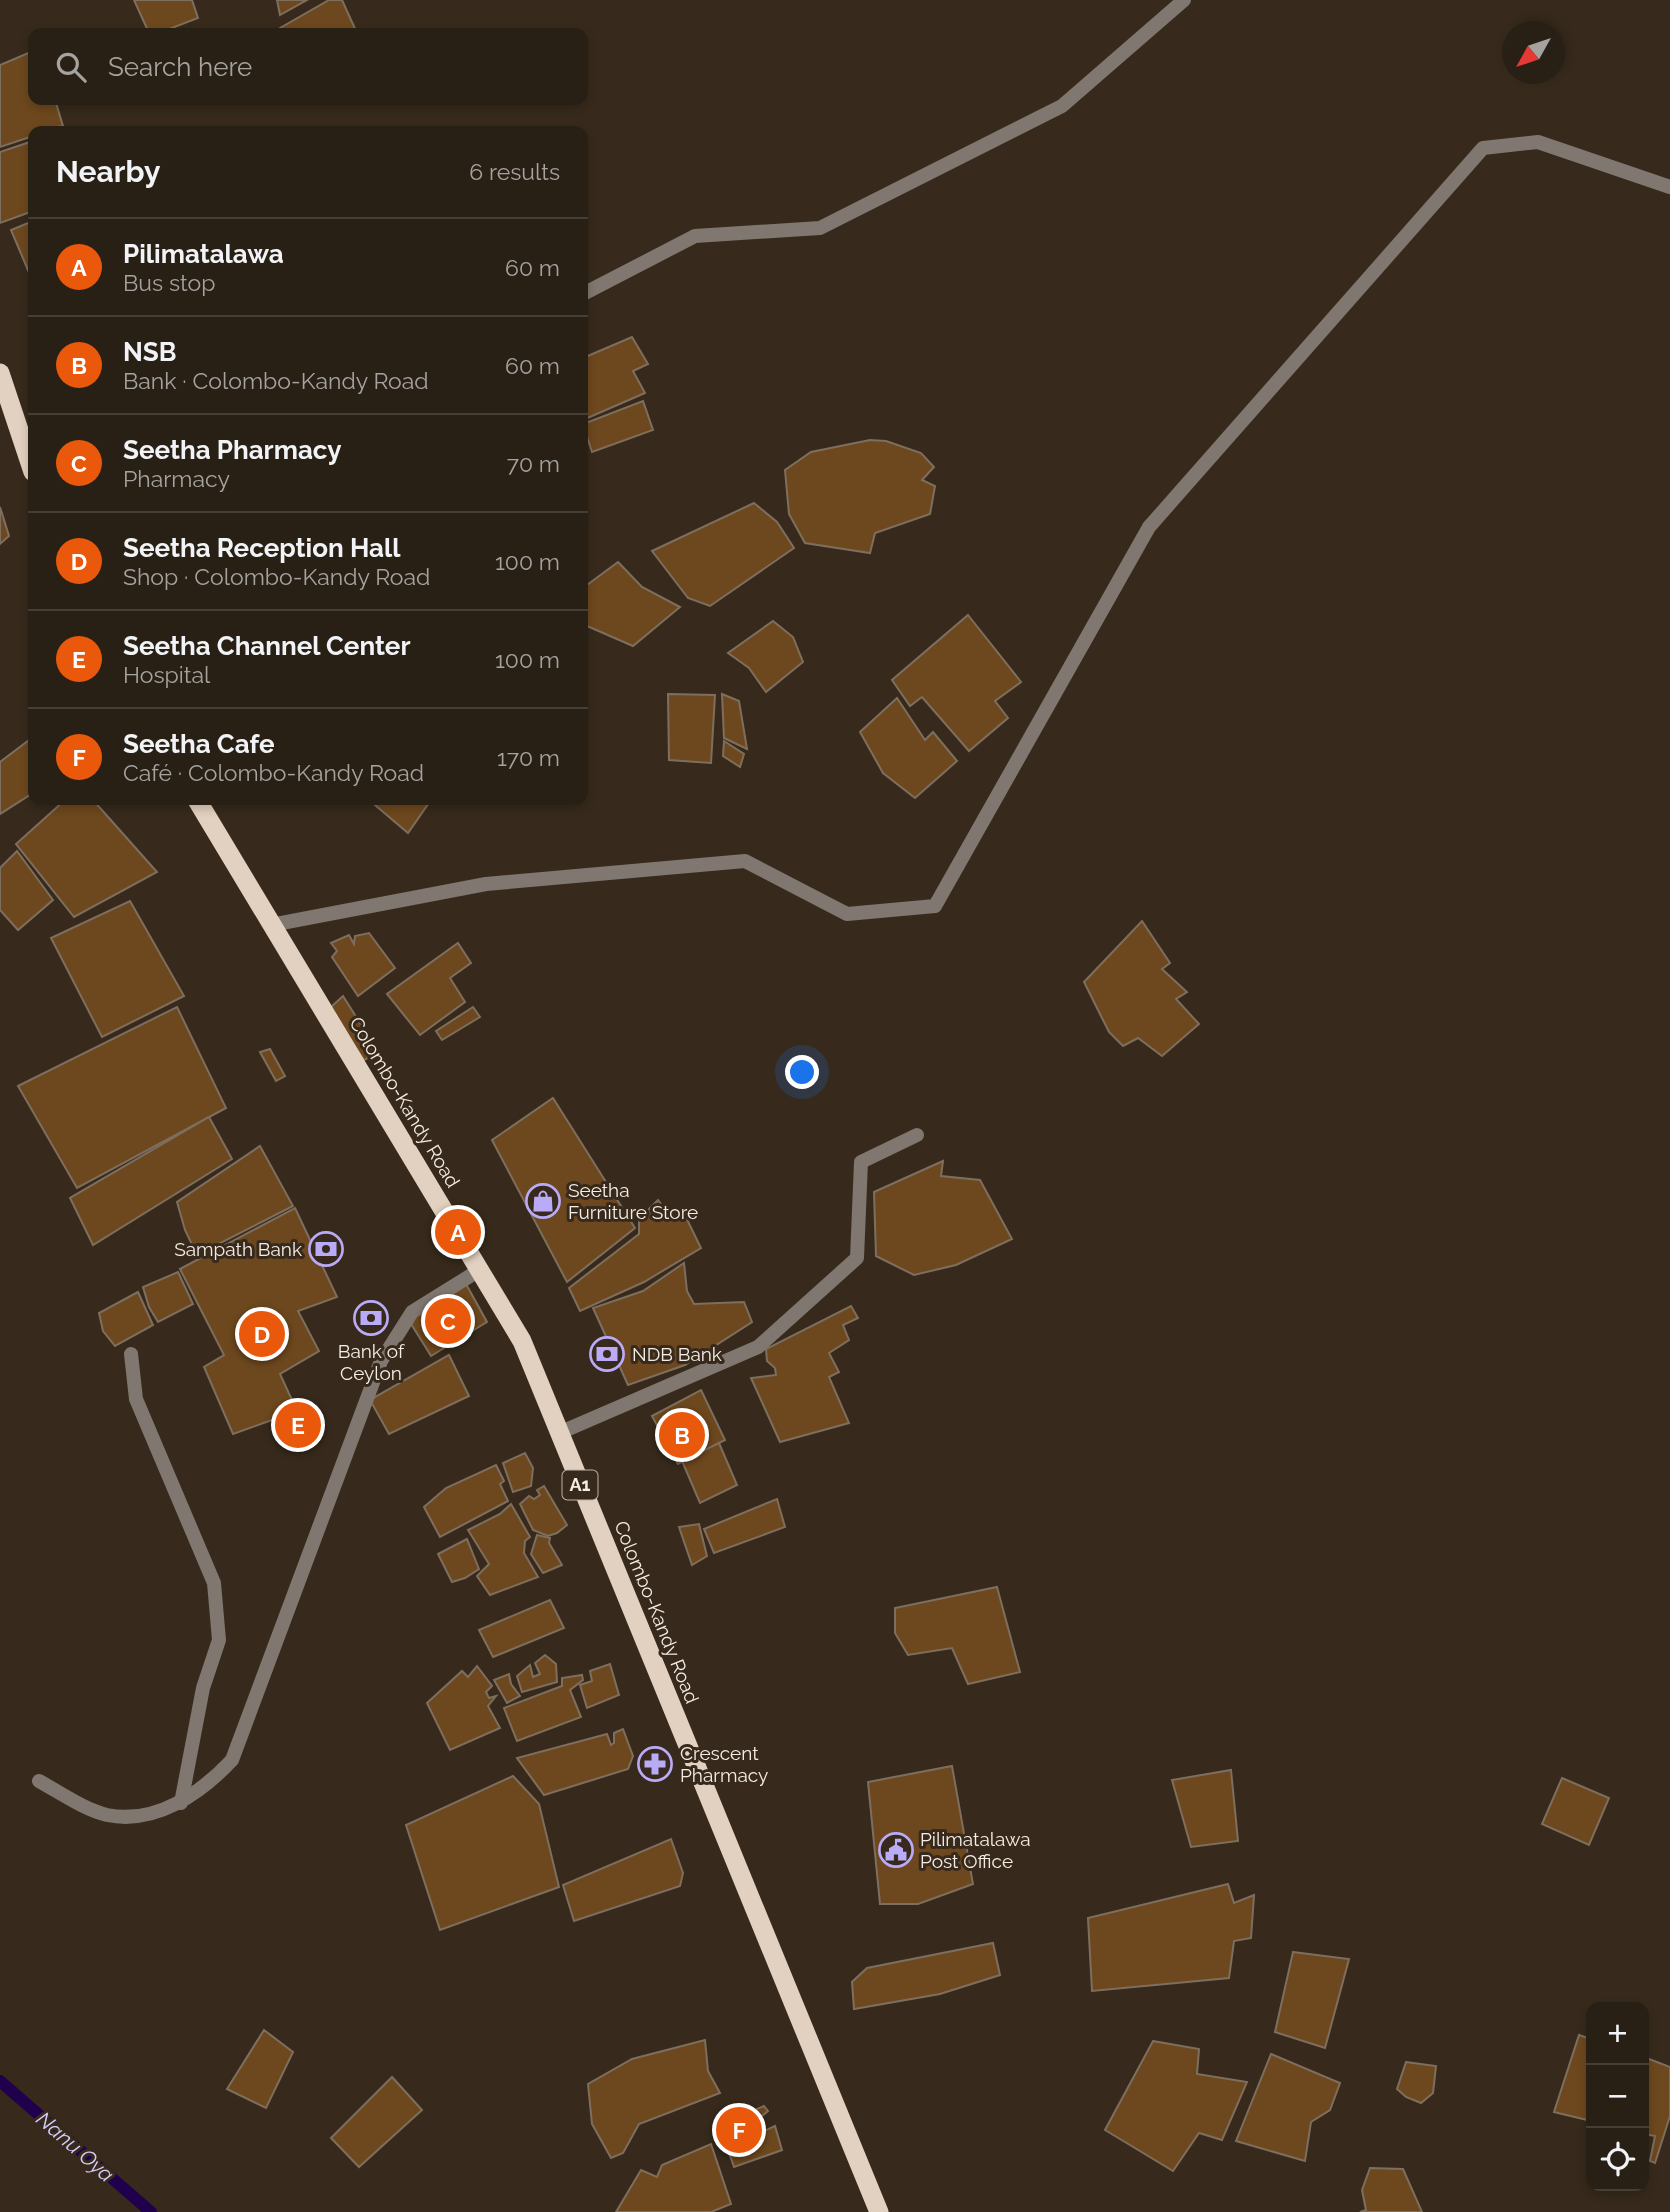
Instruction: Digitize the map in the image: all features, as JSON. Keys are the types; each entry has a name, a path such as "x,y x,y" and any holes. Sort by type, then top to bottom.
{"highway":[{"path":"0,373 28,457"},
{"name":"Colombo-Kandy Road","path":"200,805 522,1341 879,2212"}],"street":[{"path":"588,291 695,236 820,228 1062,106 1184,0"},
{"path":"271,925 486,884 746,861 847,914 935,906 1149,527 1483,148 1538,142 1670,187"},
{"path":"559,1433 758,1347 857,1258 861,1162 917,1135"},
{"path":"39,1781 80,1805 108,1815 141,1815 181,1803 211,1783 232,1760 380,1361 412,1312 481,1269"},
{"path":"131,1354 136,1399 214,1583 219,1640 203,1688 181,1803"}],"building":[{"path":"134,0 192,0 198,18 172,28 147,28"},
{"path":"277,0 307,0 280,15"},
{"path":"329,0 342,0 355,28 280,28"},
{"path":"28,53 28,105 57,105 63,126 28,126 28,138 0,147 0,65"},
{"path":"28,143 28,213 0,223 0,152"},
{"path":"28,223 28,270 11,230"},
{"path":"632,337 648,364 633,371 645,393 588,418 588,356"},
{"path":"643,401 653,430 592,452 588,440 588,422"},
{"path":"870,440 886,441 921,453 934,467 922,480 935,486 930,514 875,533 870,553 805,543 789,514 785,470 811,452"},
{"path":"754,503 777,522 794,548 710,606 688,598 652,551"},
{"path":"0,507 9,536 0,544"},
{"path":"618,562 642,587 680,607 633,646 588,626 588,584"},
{"path":"968,615 1021,682 995,701 1008,718 969,751 922,697 910,706 892,680"},
{"path":"773,621 793,637 803,662 766,692 749,668 728,653"},
{"path":"668,694 715,695 711,763 669,760"},
{"path":"722,694 739,701 747,749 724,738"},
{"path":"897,698 925,740 933,732 957,761 915,798 883,773 860,732"},
{"path":"28,741 28,796 0,814 0,762"},
{"path":"724,741 744,754 740,767 723,756"},
{"path":"59,805 97,805 157,872 74,917 16,844"},
{"path":"375,805 428,805 408,833"},
{"path":"17,851 53,900 18,930 0,910 0,868"},
{"path":"130,901 184,996 102,1037 51,938"},
{"path":"1142,921 1170,963 1162,969 1187,992 1176,999 1199,1024 1162,1056 1138,1038 1123,1046 1109,1032 1084,982"},
{"path":"369,933 395,968 358,996 332,957 337,951 331,943 349,935 354,944 355,936"},
{"path":"458,943 471,963 450,978 465,1002 420,1035 387,994"},
{"path":"343,996 379,1053 364,1060 330,1008"},
{"path":"177,1007 226,1108 77,1188 18,1086"},
{"path":"473,1007 480,1017 442,1040 436,1031"},
{"path":"270,1049 285,1076 276,1081 260,1052"},
{"path":"553,1098 635,1228 567,1282 492,1140"},
{"path":"209,1117 232,1159 93,1245 70,1198"},
{"path":"260,1146 293,1206 197,1255 185,1230 177,1202"},
{"path":"943,1161 941,1176 980,1180 1012,1239 956,1265 914,1275 876,1256 874,1192"},
{"path":"658,1200 673,1219 682,1209 701,1248 644,1282 580,1311 569,1288 639,1234 639,1219"},
{"path":"295,1208 337,1297 298,1311 319,1351 280,1374 297,1411 233,1434 204,1367 224,1355 180,1269"},
{"path":"684,1263 687,1291 694,1304 744,1302 752,1322 685,1365 628,1385 593,1308 643,1291"},
{"path":"178,1272 193,1304 158,1322 149,1307 143,1287"},
{"path":"466,1284 487,1322 431,1356 408,1319"},
{"path":"138,1292 153,1325 115,1346 103,1331 99,1313"},
{"path":"851,1306 858,1318 843,1325 849,1340 829,1353 839,1372 829,1377 849,1423 780,1442 751,1378 776,1375 775,1368 767,1361 766,1349"},
{"path":"449,1355 469,1396 389,1434 370,1400"},
{"path":"701,1390 725,1440 678,1464 652,1416"},
{"path":"719,1443 737,1485 700,1503 682,1461"},
{"path":"525,1453 533,1468 531,1486 513,1492 503,1463"},
{"path":"496,1465 504,1481 500,1484 508,1501 440,1537 424,1507 446,1488"},
{"path":"544,1486 567,1525 548,1536 533,1530 520,1504 529,1496 534,1499 540,1495 537,1490"},
{"path":"777,1499 785,1527 714,1553 704,1529"},
{"path":"511,1504 530,1537 525,1541 524,1553 538,1577 490,1595 477,1576 489,1564 468,1530 500,1514"},
{"path":"699,1524 707,1556 692,1565 679,1527"},
{"path":"537,1535 550,1538 549,1543 562,1565 543,1573 531,1554"},
{"path":"467,1539 479,1569 452,1582 438,1554"},
{"path":"997,1587 1020,1672 968,1684 952,1648 908,1655 895,1633 895,1608"},
{"path":"550,1600 564,1628 493,1657 479,1630"},
{"path":"545,1655 556,1664 557,1682 522,1692 517,1676 530,1665 533,1677 540,1674 535,1663"},
{"path":"610,1664 619,1695 587,1708 580,1685 592,1681 590,1671"},
{"path":"477,1666 492,1686 486,1692 489,1698 496,1696 488,1706 500,1728 450,1750 427,1703 462,1671 468,1677"},
{"path":"509,1674 511,1684 520,1696 507,1703 494,1680"},
{"path":"582,1675 583,1680 570,1690 581,1717 517,1741 504,1708 562,1686 562,1678"},
{"path":"623,1729 633,1756 628,1769 544,1795 517,1758 607,1734 611,1745 614,1743 614,1733"},
{"path":"952,1766 973,1884 918,1904 880,1904 868,1782"},
{"path":"1231,1770 1238,1841 1191,1847 1172,1780"},
{"path":"513,1776 539,1804 559,1887 440,1930 406,1825"},
{"path":"1562,1778 1609,1798 1589,1845 1542,1824"},
{"path":"671,1839 683,1873 680,1886 574,1921 563,1885"},
{"path":"1228,1884 1234,1903 1254,1895 1251,1938 1234,1941 1229,1978 1092,1991 1088,1918"},
{"path":"993,1943 1000,1975 940,1994 854,2009 852,1982 867,1968"},
{"path":"1293,1952 1349,1959 1325,2048 1275,2032"},
{"path":"264,2030 293,2052 266,2108 227,2089"},
{"path":"1579,2035 1586,2037 1586,2120 1554,2112"},
{"path":"705,2040 708,2071 720,2093 639,2124 623,2153 611,2158 592,2124 588,2084 632,2059"},
{"path":"1153,2041 1199,2049 1197,2074 1247,2082 1222,2140 1199,2133 1173,2171 1105,2130"},
{"path":"1271,2054 1340,2083 1330,2110 1311,2122 1305,2161 1236,2141"},
{"path":"1649,2059 1670,2067 1670,2116 1655,2163 1650,2161 1655,2136 1649,2135"},
{"path":"1406,2062 1436,2066 1433,2093 1421,2103 1406,2097 1397,2089"},
{"path":"392,2077 422,2110 359,2167 331,2138"},
{"path":"764,2106 768,2111 757,2120 762,2132 775,2126 782,2150 734,2167 719,2125"},
{"path":"711,2144 731,2204 711,2212 616,2212 641,2170 657,2177 662,2165"},
{"path":"1370,2168 1403,2169 1422,2212 1360,2212 1366,2210 1362,2190"}],"waterway":[{"name":"Nanu Oya","path":"0,2081 151,2212"}],"place":[{"name":"Seetha Furniture Store","path":"543,1201"},
{"name":"Pilimatalawa","path":"458,1232"},
{"name":"Sampath Bank","path":"326,1249"},
{"name":"Bank of Ceylon","path":"371,1318"},
{"name":"Seetha Pharmacy","path":"448,1321"},
{"name":"Seetha Reception Hall","path":"262,1334"},
{"name":"NDB Bank","path":"607,1354"},
{"name":"Seetha Channel Center","path":"298,1425"},
{"name":"NSB","path":"682,1435"},
{"name":"Crescent Pharmacy","path":"655,1764"},
{"name":"Pilimatalawa Post Office","path":"896,1850"},
{"name":"Seetha Cafe","path":"739,2130"}]}
